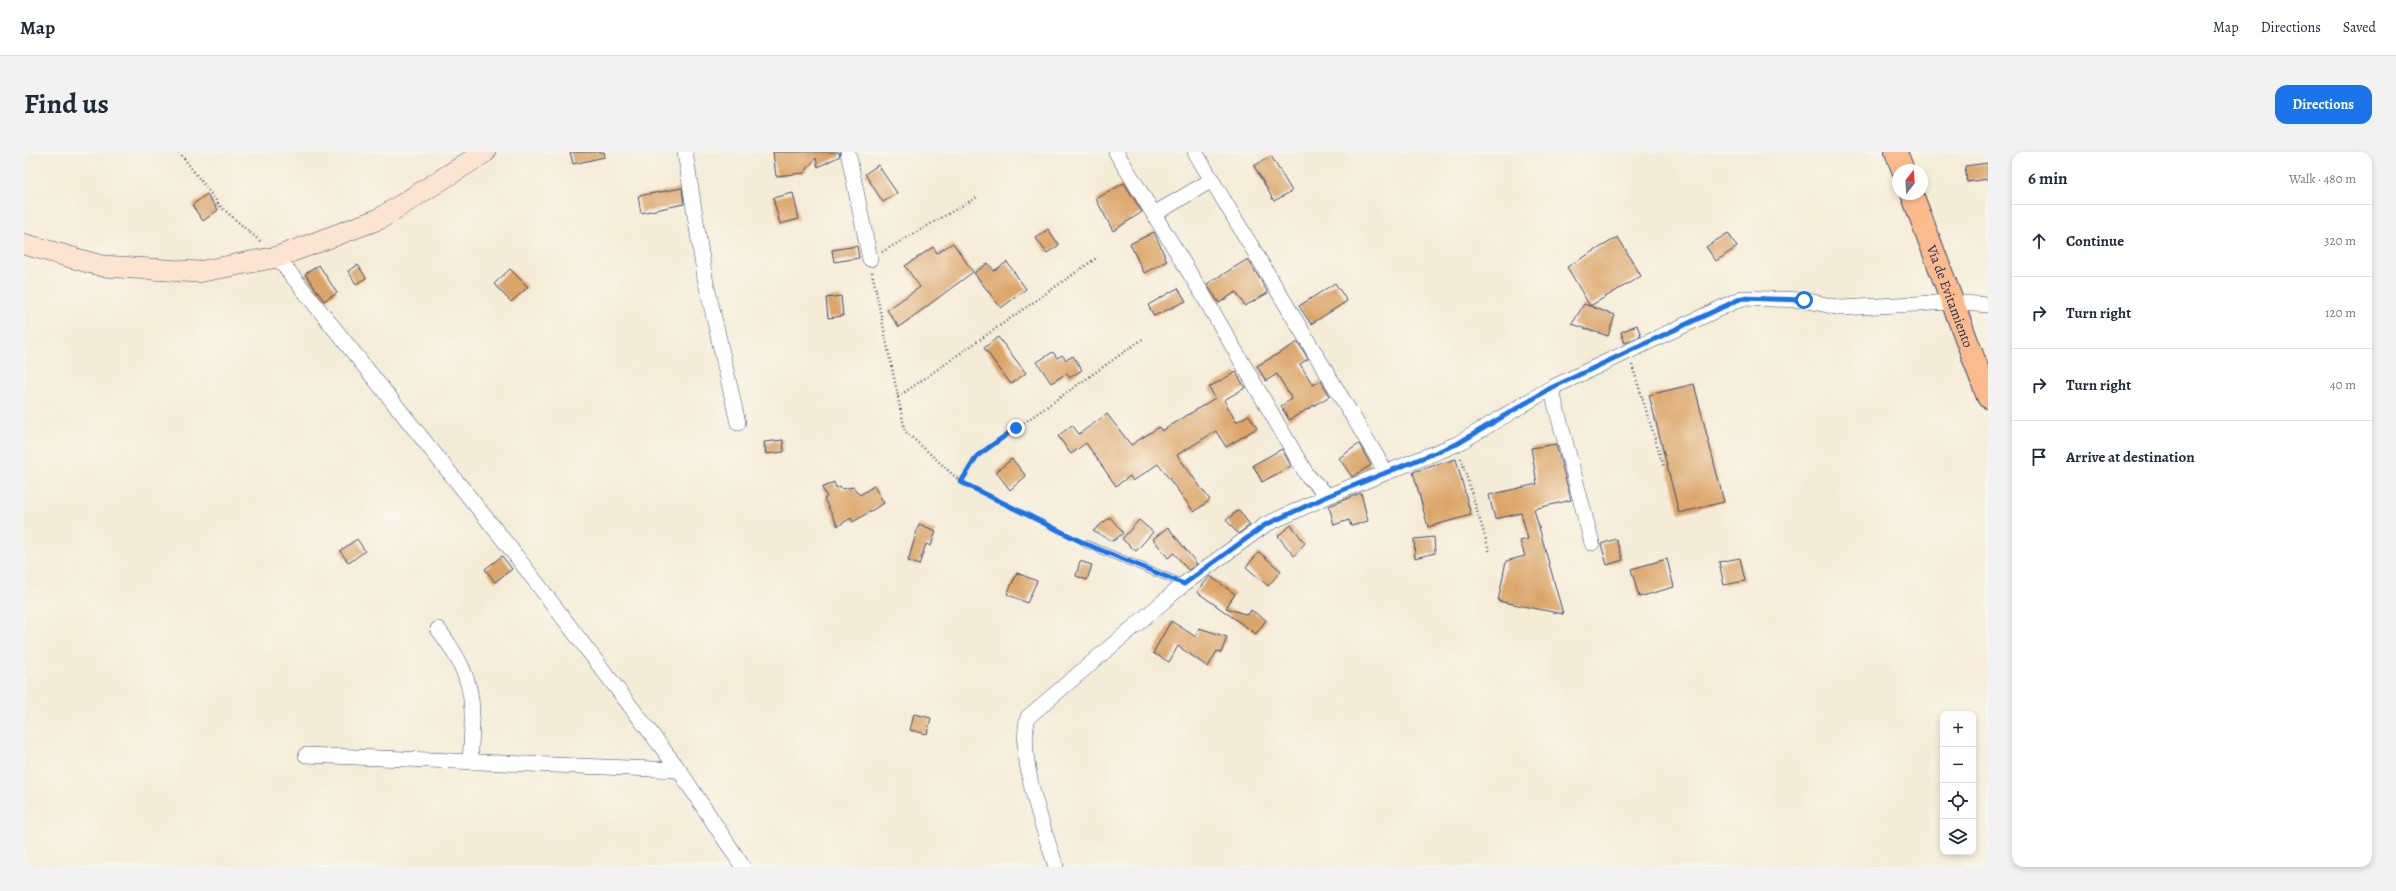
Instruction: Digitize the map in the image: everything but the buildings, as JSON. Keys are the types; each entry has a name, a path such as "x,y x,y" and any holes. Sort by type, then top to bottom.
{"highway":[{"path":"1896,152 1901,164"},
{"name":"Vía de Evitamiento","path":"1914,200 1988,397"}],"street":[{"path":"24,244 102,266 198,272 277,256 379,219 485,152"},
{"path":"685,152 705,278 738,423"},
{"path":"848,152 870,259"},
{"path":"1116,152 1307,475 1328,496"},
{"path":"1195,152 1386,472"},
{"path":"1154,214 1212,180"},
{"path":"277,256 510,548 679,770 743,867"},
{"path":"1056,867 1032,792 1025,729 1028,717 1184,584 1265,525 1328,496 1457,444 1551,388 1742,298 1804,300 1841,308 1952,302 1988,305"},
{"path":"1551,388 1592,543"},
{"path":"438,629 464,668 471,692 473,719 470,762"},
{"path":"306,756 679,770"}],"lane":[{"path":"1086,544 1184,584"}],"path":[{"path":"179,152 221,207 277,256"},
{"path":"979,196 870,259 905,431 961,482 1086,544"},
{"path":"898,397 1098,257"},
{"path":"961,482 977,456 1144,338"},
{"path":"1628,351 1664,468"},
{"path":"1457,444 1490,553"}],"route":[{"path":"1016,428 977,456 961,482 1086,544 1184,584 1265,525 1328,496 1457,444 1551,388 1742,298 1773,297 1804,300"}]}
